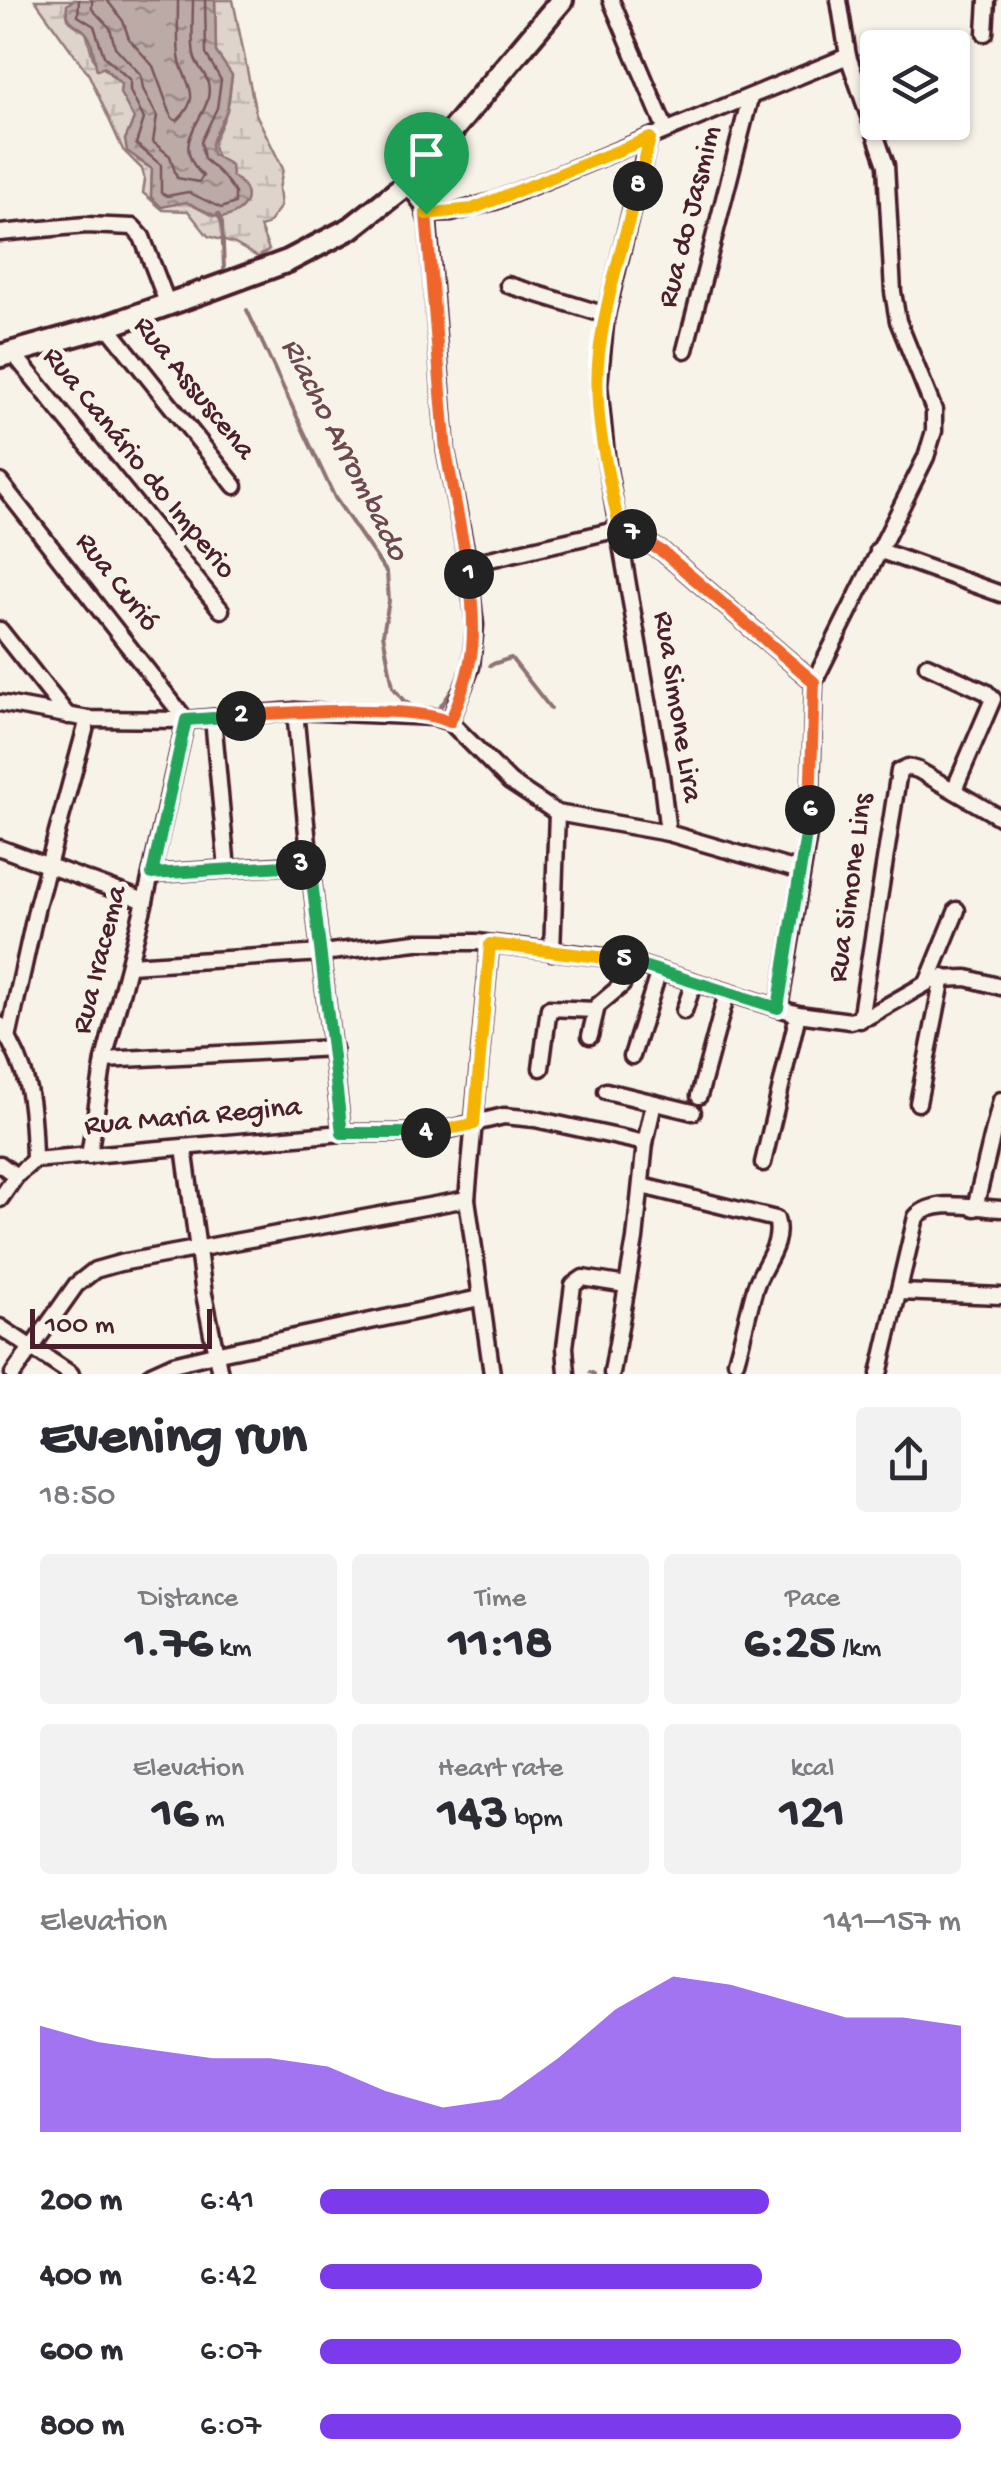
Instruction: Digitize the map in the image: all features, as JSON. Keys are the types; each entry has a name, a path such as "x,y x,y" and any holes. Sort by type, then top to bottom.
{"main road":[{"path":"6,354 107,326 214,288 322,244 369,216 407,184 562,0"}],"street":[{"path":"611,0 666,130"},
{"path":"778,1008 810,823 814,682 926,457 936,422 898,321 886,165 848,56 839,0"},
{"path":"985,32 987,0"},
{"path":"426,214 472,209 848,56"},
{"name":"Rua do Jasmim","path":"685,350 750,98"},
{"name":"Rua Simone Lira","path":"650,138 606,315 598,385 607,464 668,832"},
{"path":"407,184 426,214 446,452 468,564 474,625 468,678 450,722"},
{"path":"0,233 86,224 133,226 142,237 168,305"},
{"path":"508,284 606,315"},
{"name":"Rua Assuscena","path":"107,326 236,486"},
{"name":"Rua Canário do Imperio","path":"6,354 221,610"},
{"name":"Rua Curió","path":"0,482 186,720"},
{"path":"468,564 620,531 663,552 814,682"},
{"path":"878,550 1001,594"},
{"path":"0,630 68,716"},
{"path":"928,665 986,692 992,699 954,790 1001,818"},
{"path":"0,703 88,719 186,720 295,712 434,717 450,722 510,782 558,813 668,832 800,871"},
{"path":"295,712 342,1133"},
{"path":"213,718 227,869"},
{"path":"0,1199 16,1176 34,1160 30,1088 4,1032 88,719"},
{"name":"Rua Iracema","path":"89,1156 104,1060 152,874 186,720"},
{"name":"Rua Simone Lins","path":"860,1020 882,894 895,782 904,768 918,770 954,790"},
{"path":"552,952 558,813"},
{"path":"0,848 145,901"},
{"path":"152,874 310,864"},
{"path":"918,1103 935,979 958,910"},
{"path":"130,965 443,941 490,944 628,961 798,1014 860,1020 935,979 967,978 1000,984"},
{"path":"474,1374 491,1371 466,1199 490,944"},
{"path":"590,1036 595,1010 622,985 628,961"},
{"path":"632,1056 660,971"},
{"path":"684,1011 694,982"},
{"path":"699,1096 727,993"},
{"path":"541,1068 549,1008 595,1010"},
{"path":"763,1163 798,1014"},
{"path":"104,1060 334,1048"},
{"path":"606,1091 694,1112"},
{"path":"975,1208 1001,1100"},
{"path":"612,1373 654,1103"},
{"name":"Rua Maria Regina","path":"34,1160 342,1133 433,1133 498,1116 645,1143"},
{"path":"184,1147 220,1374"},
{"path":"0,1164 16,1176"},
{"path":"642,1186 774,1218 779,1230 756,1284 736,1360"},
{"path":"12,1374 87,1275 120,1263 466,1199"},
{"path":"879,1374 914,1223 924,1209 1001,1209"},
{"path":"567,1374 565,1347 573,1285 583,1278 626,1285"},
{"path":"898,1292 1001,1296"},
{"path":"151,1374 214,1354 480,1298"},
{"path":"0,1327 71,1374"}],"green space":[{"path":"35,0 73,0 67,6 69,20 86,32 93,58 121,84 134,119 125,140 138,160 152,169 151,197 161,207 186,202 213,216 232,176 214,150 227,110 232,76 216,52 215,0 233,0 256,114 283,169 281,206 267,225 260,227 269,250 258,257 235,244 208,236 188,211 163,210 143,193 142,169 123,150 89,75"}],"water":[{"path":"73,0 215,0 216,52 232,75 227,110 211,144 212,154 231,165 232,176 245,189 246,202 237,212 220,218 186,202 161,207 151,197 152,169 127,151 125,140 134,119 120,93 121,84 104,67 97,70 89,37 68,17 67,5"}],"waterway":[{"name":"Riacho Arrombado","path":"218,214 224,268"},
{"name":"Riacho Arrombado","path":"247,310 335,498 387,573 389,601 383,634 393,687 417,710 439,709 459,680"},
{"name":"Riacho Arrombado","path":"490,665 511,658 551,709"},
{"path":"590,1372 594,1374"}],"route":[{"path":"650,138 599,354 602,430 620,531 663,552 814,682 810,823 778,1008 620,959 490,944 474,1124 433,1133 342,1133 310,864 152,874 186,720 295,712 385,713 450,722 465,686 474,642 472,598 446,452 426,214 472,209 650,138"}]}
